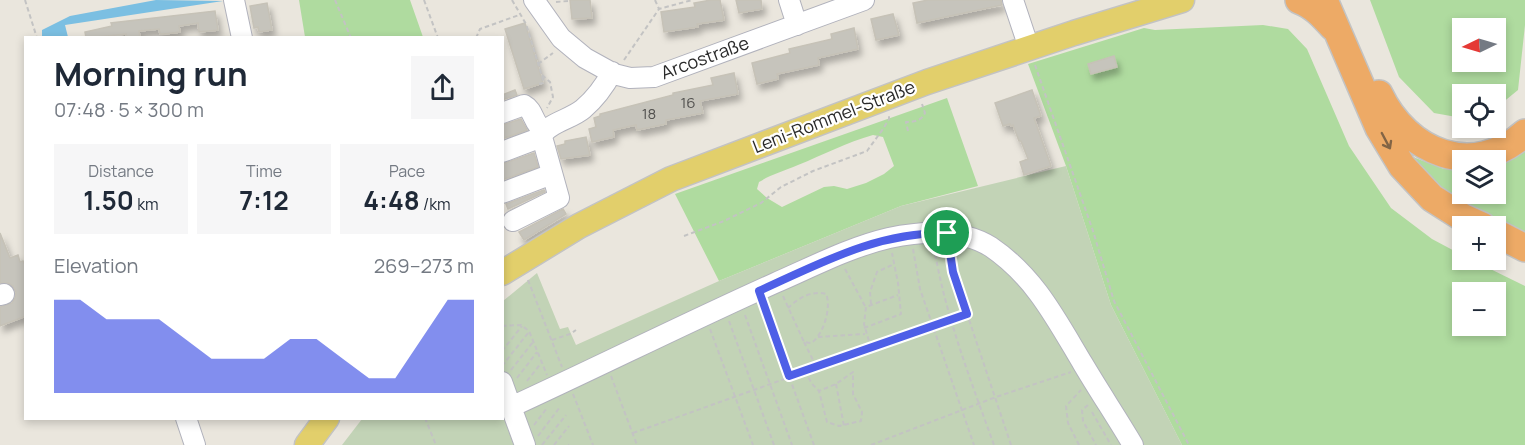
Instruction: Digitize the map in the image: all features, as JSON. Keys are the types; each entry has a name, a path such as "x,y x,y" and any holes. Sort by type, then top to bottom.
{"highway":[{"path":"1299,0 1322,14 1336,30"},
{"path":"1324,0 1379,128 1402,166 1432,198 1460,216"},
{"path":"1341,0 1367,67 1390,114 1419,143 1451,157 1478,157 1504,149 1525,133"},
{"path":"1506,238 1525,248"}],"main road":[{"name":"Leni-Rommel-Straße","path":"514,272 579,226 671,179 916,86 1175,1"},
{"path":"307,445 326,420"}],"street":[{"path":"234,0 242,36"},
{"name":"Arcostraße","path":"534,0 561,38 585,58 616,69 630,78 654,77 864,0"},
{"path":"789,0 797,25"},
{"path":"1013,0 1029,48"},
{"path":"504,151 549,126 569,119 582,110 595,98 616,69"},
{"path":"504,112 524,105 530,108 541,131 559,198 513,221"},
{"path":"504,192 552,174"},
{"path":"528,440 510,388 558,385 731,303 838,256 888,238 910,234 939,233 970,237 989,246 1028,278 1047,304 1086,380 1133,445"},
{"path":"187,420 195,445"}],"path":[{"path":"32,0 25,1 36,36"},
{"path":"335,0 350,36"},
{"path":"424,0 437,36"},
{"path":"512,0 526,24 544,83 539,84"},
{"path":"655,0 659,9"},
{"path":"616,69 659,9 692,0"},
{"path":"675,4 677,10"},
{"path":"477,36 480,29 520,14"},
{"path":"531,41 539,34"},
{"path":"1029,48 1114,301 1189,445"},
{"path":"538,64 553,53"},
{"path":"541,74 550,82 553,97 541,131"},
{"path":"908,131 906,122 916,122 924,116 923,107"},
{"path":"684,236 724,221 761,203 782,187 813,171 867,151 884,129 889,114"},
{"path":"939,233 1011,445"},
{"path":"939,233 938,273 951,320 994,445"},
{"path":"910,234 920,289 974,445"},
{"path":"864,328 899,316 894,264 888,238"},
{"path":"838,256 866,307 864,328 871,348"},
{"path":"871,304 870,292 874,276 880,268 894,264"},
{"path":"514,272 552,340 558,385 558,394 528,440"},
{"path":"768,287 788,308 817,367"},
{"path":"768,287 789,376 814,445"},
{"path":"788,308 808,295 818,292 826,294 828,303 818,337 811,343 804,342"},
{"path":"866,307 898,295"},
{"path":"731,303 770,383 792,445"},
{"path":"731,303 753,389 774,445"},
{"path":"633,433 967,314"},
{"path":"705,315 753,445"},
{"path":"504,326 522,326 529,332 542,362 593,445"},
{"path":"504,348 522,326"},
{"path":"552,340 576,330"},
{"path":"504,363 529,332"},
{"path":"818,337 865,334"},
{"path":"510,388 533,342"},
{"path":"510,388 537,352"},
{"path":"510,388 542,362"},
{"path":"606,362 637,445"},
{"path":"805,371 812,384 819,390 827,422 833,426 860,422 862,412 853,396 853,372 836,384 819,390"},
{"path":"871,445 996,398 1086,380"},
{"path":"1086,380 1088,405 1111,445"},
{"path":"1079,445 1068,423 1066,406 1086,380"},
{"path":"836,384 844,426"},
{"path":"1088,405 1082,411 1083,421 1096,445"},
{"path":"528,440 560,407"},
{"path":"542,445 566,415"},
{"path":"426,420 436,445"},
{"path":"554,445 569,426"}],"green space":[{"path":"299,0 410,0 423,36 305,36"},
{"path":"1370,0 1525,0 1525,25 1518,90 1506,100 1506,84 1452,84 1452,116 1434,113 1399,77"},
{"path":"1263,25 1288,29 1307,49 1349,146 1391,208 1432,239 1452,250 1452,270 1492,270 1525,286 1525,445 1182,445 1111,305 1066,166 1028,64 1144,28 1155,30"},
{"path":"947,98 978,186 901,206 719,281 675,194","holes":["873,135 883,137 894,166 866,183 847,189 834,186 824,187 782,207 757,189 759,182 764,179 844,145"]},
{"path":"1525,147 1525,234 1506,224 1506,216 1490,216 1466,204 1506,204 1506,157"},
{"path":"1408,155 1444,169 1452,168 1452,197 1445,193"},
{"path":"1066,166 1111,305 1182,445 342,445 361,420 504,420 504,300 537,273 560,329 568,327 576,345 719,281 901,206"}],"water":[{"path":"156,0 223,1 65,25 68,36 42,36 42,30 70,16"}],"building":[{"path":"570,0 590,0 592,18 572,19"},
{"path":"720,0 724,20 664,32 661,12 695,7 694,3"},
{"path":"736,0 761,0 762,9 739,13"},
{"path":"928,0 1001,0 1002,5 917,23 913,3"},
{"path":"267,3 272,30 259,32 258,27 254,28 250,6"},
{"path":"215,11 218,30 199,32 198,23 179,26 180,32 160,34 159,29 139,31 140,36 126,36 126,34 86,36 85,32 112,26 111,23"},
{"path":"893,14 899,35 876,40 871,19"},
{"path":"525,23 543,83 524,89 505,29"},
{"path":"854,28 858,49 818,58 819,65 777,74 778,79 757,84 752,63 790,53 789,49 832,39 831,34"},
{"path":"1114,56 1117,67 1091,74 1088,64"},
{"path":"734,73 738,94 700,101 703,113 666,120 666,124 637,130 636,125 613,130 614,137 592,142 589,129 596,127 594,118 600,114 673,95 673,93 713,85 711,78"},
{"path":"515,90 517,95 504,99 504,94"},
{"path":"1032,90 1041,116 1034,118 1051,166 1024,175 1020,162 1028,159 1021,141 1013,125 1003,126 995,103"},
{"path":"521,119 527,130 504,138 504,124"},
{"path":"586,137 590,155 561,159 557,146 565,144 565,141"},
{"path":"534,153 538,167 504,179 504,163"},
{"path":"544,190 545,192 508,209 506,204"},
{"path":"563,209 566,214 524,240 519,232"},
{"path":"0,233 10,258 18,255 20,262 24,263 24,317 0,326 0,307 12,303 16,292 8,283 0,283"}],"route":[{"path":"947,233 953,272 967,314 789,376 759,291 838,256 888,238 910,234 947,233"}]}
